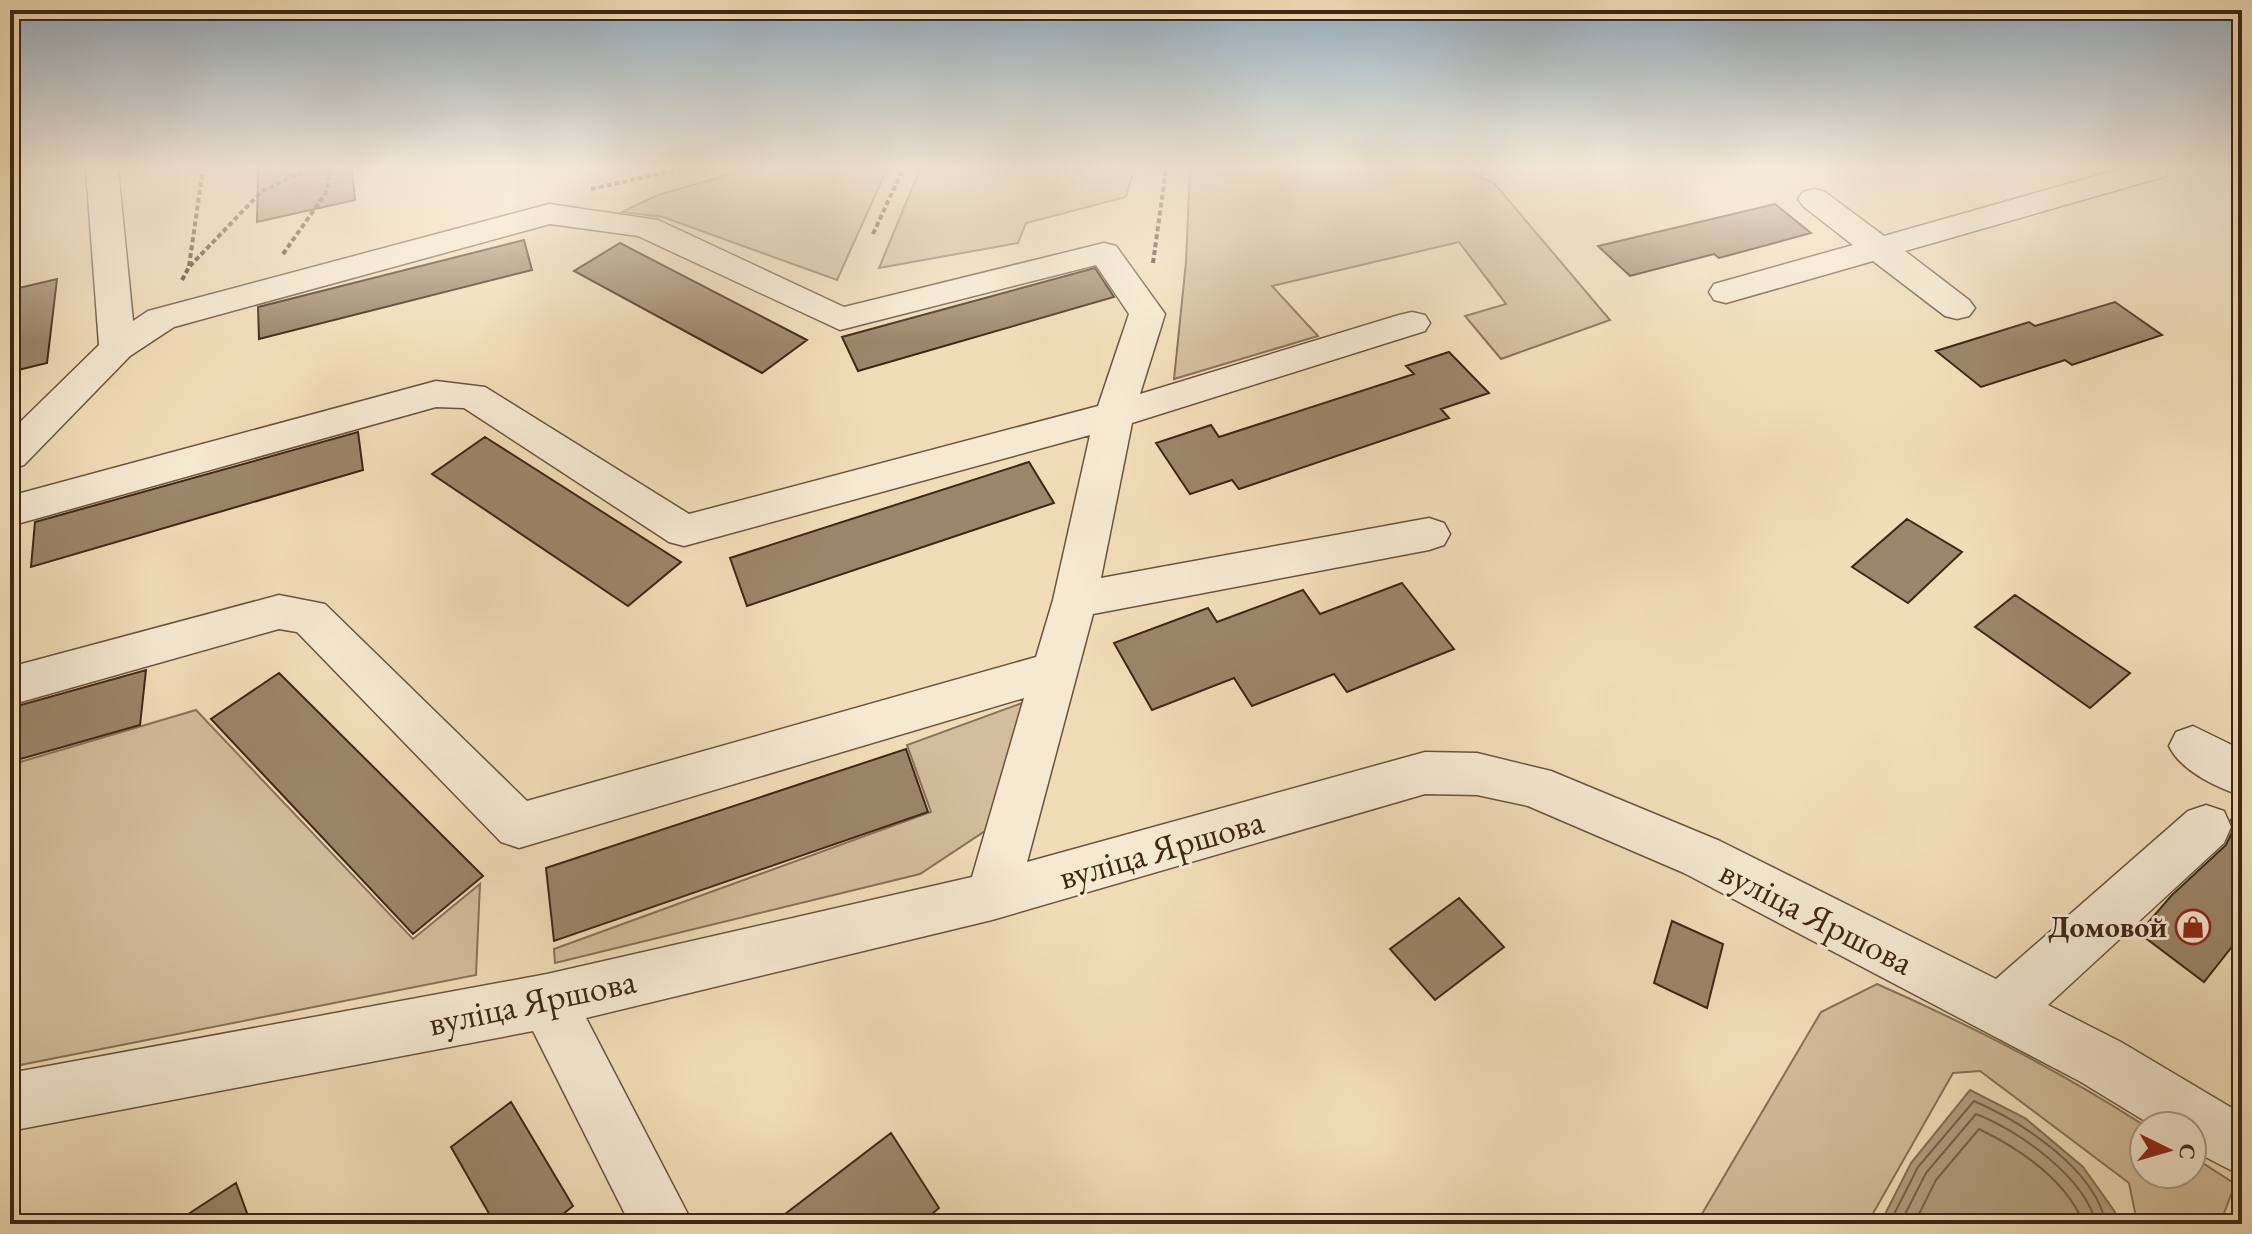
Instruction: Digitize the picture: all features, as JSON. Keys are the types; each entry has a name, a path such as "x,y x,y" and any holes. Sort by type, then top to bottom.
{"street":[{"path":"107,227 117,348"},
{"path":"10,455 117,348 161,319 501,227"},
{"path":"643,227 840,319 1104,253 1147,314 1114,415 1075,600 992,896"},
{"path":"1851,227 1957,308"},
{"path":"1726,292 1958,227"},
{"path":"10,511 436,394 472,396 684,531 1114,415 1412,323"},
{"path":"1075,600 1429,534"},
{"path":"10,686 279,612 309,616 519,826 1054,671"},
{"path":"2193,746 2242,775"},
{"name":"вуліца Яршова","path":"10,1102 547,1001 992,896 1425,773 1477,774 1534,786 1702,857 2101,1062 2242,1147"},
{"path":"2002,1010 2206,827"},
{"path":"547,1001 662,1224"}],"path":[{"path":"189,267 195,227"},
{"path":"161,319 189,267 228,227"},
{"path":"257,291 302,227"},
{"path":"873,234 876,227"},
{"path":"1147,314 1158,227"}],"shaded area":[{"path":"689,227 861,227 837,280"},
{"path":"896,227 1025,227 1018,243 879,268"},
{"path":"1188,227 1531,227 1610,320 1501,359 1465,316 1506,304 1459,242 1272,286 1318,336 1174,379"},
{"path":"1022,703 1020,751 988,829 920,874 555,963 554,949 931,812 907,745"},
{"path":"196,710 413,939 480,884 476,975 10,1067 10,765"},
{"path":"1877,984 2014,1050 2080,1086 2128,1116 2128,1182 1980,1071 1953,1073 1867,1224 1696,1224 1821,1012"},
{"path":"2208,1166 2235,1184 2220,1224 2134,1224 2130,1190 2208,1190"}],"water":[{"path":"1970,1090 2025,1118 2083,1167 2115,1212 2113,1224 1880,1224 1911,1163"}],"building":[{"path":"1680,227 1803,227 1811,233 1719,258 1714,254 1630,276 1598,246"},
{"path":"524,240 532,270 259,339 258,307"},
{"path":"620,243 807,340 762,373 574,271"},
{"path":"1095,268 1114,297 858,371 842,337"},
{"path":"57,279 47,363 10,372 10,290"},
{"path":"2115,302 2162,335 2072,365 2065,360 1981,387 1936,351 2029,322 2035,326"},
{"path":"1449,352 1489,393 1441,409 1449,418 1239,489 1232,480 1190,494 1156,443 1211,425 1219,437 1414,374 1406,366"},
{"path":"358,432 363,470 31,567 35,522"},
{"path":"485,437 681,562 628,606 432,474"},
{"path":"1029,462 1054,503 747,606 730,558"},
{"path":"1907,519 1962,552 1908,603 1852,567"},
{"path":"1402,583 1454,649 1347,692 1334,674 1252,706 1234,678 1152,710 1114,643 1208,608 1217,622 1303,590 1320,614"},
{"path":"2015,595 2130,673 2090,708 1975,627"},
{"path":"146,670 140,725 10,762 10,708"},
{"path":"279,673 483,876 413,934 211,719"},
{"path":"906,749 928,812 554,941 546,868"},
{"name":"Домовой","path":"2242,806 2242,934 2204,982 2139,933 2171,896 2226,845 2234,828 2231,820"},
{"path":"1459,898 1504,947 1435,1000 1390,949"},
{"path":"1672,921 1723,944 1707,1008 1654,983"},
{"path":"511,1102 573,1206 551,1224 495,1224 451,1147"},
{"path":"891,1133 939,1208 920,1224 772,1224"},
{"path":"236,1183 251,1224 173,1224"}],"place":[{"name":"Домовой","path":"2193,927"}]}
